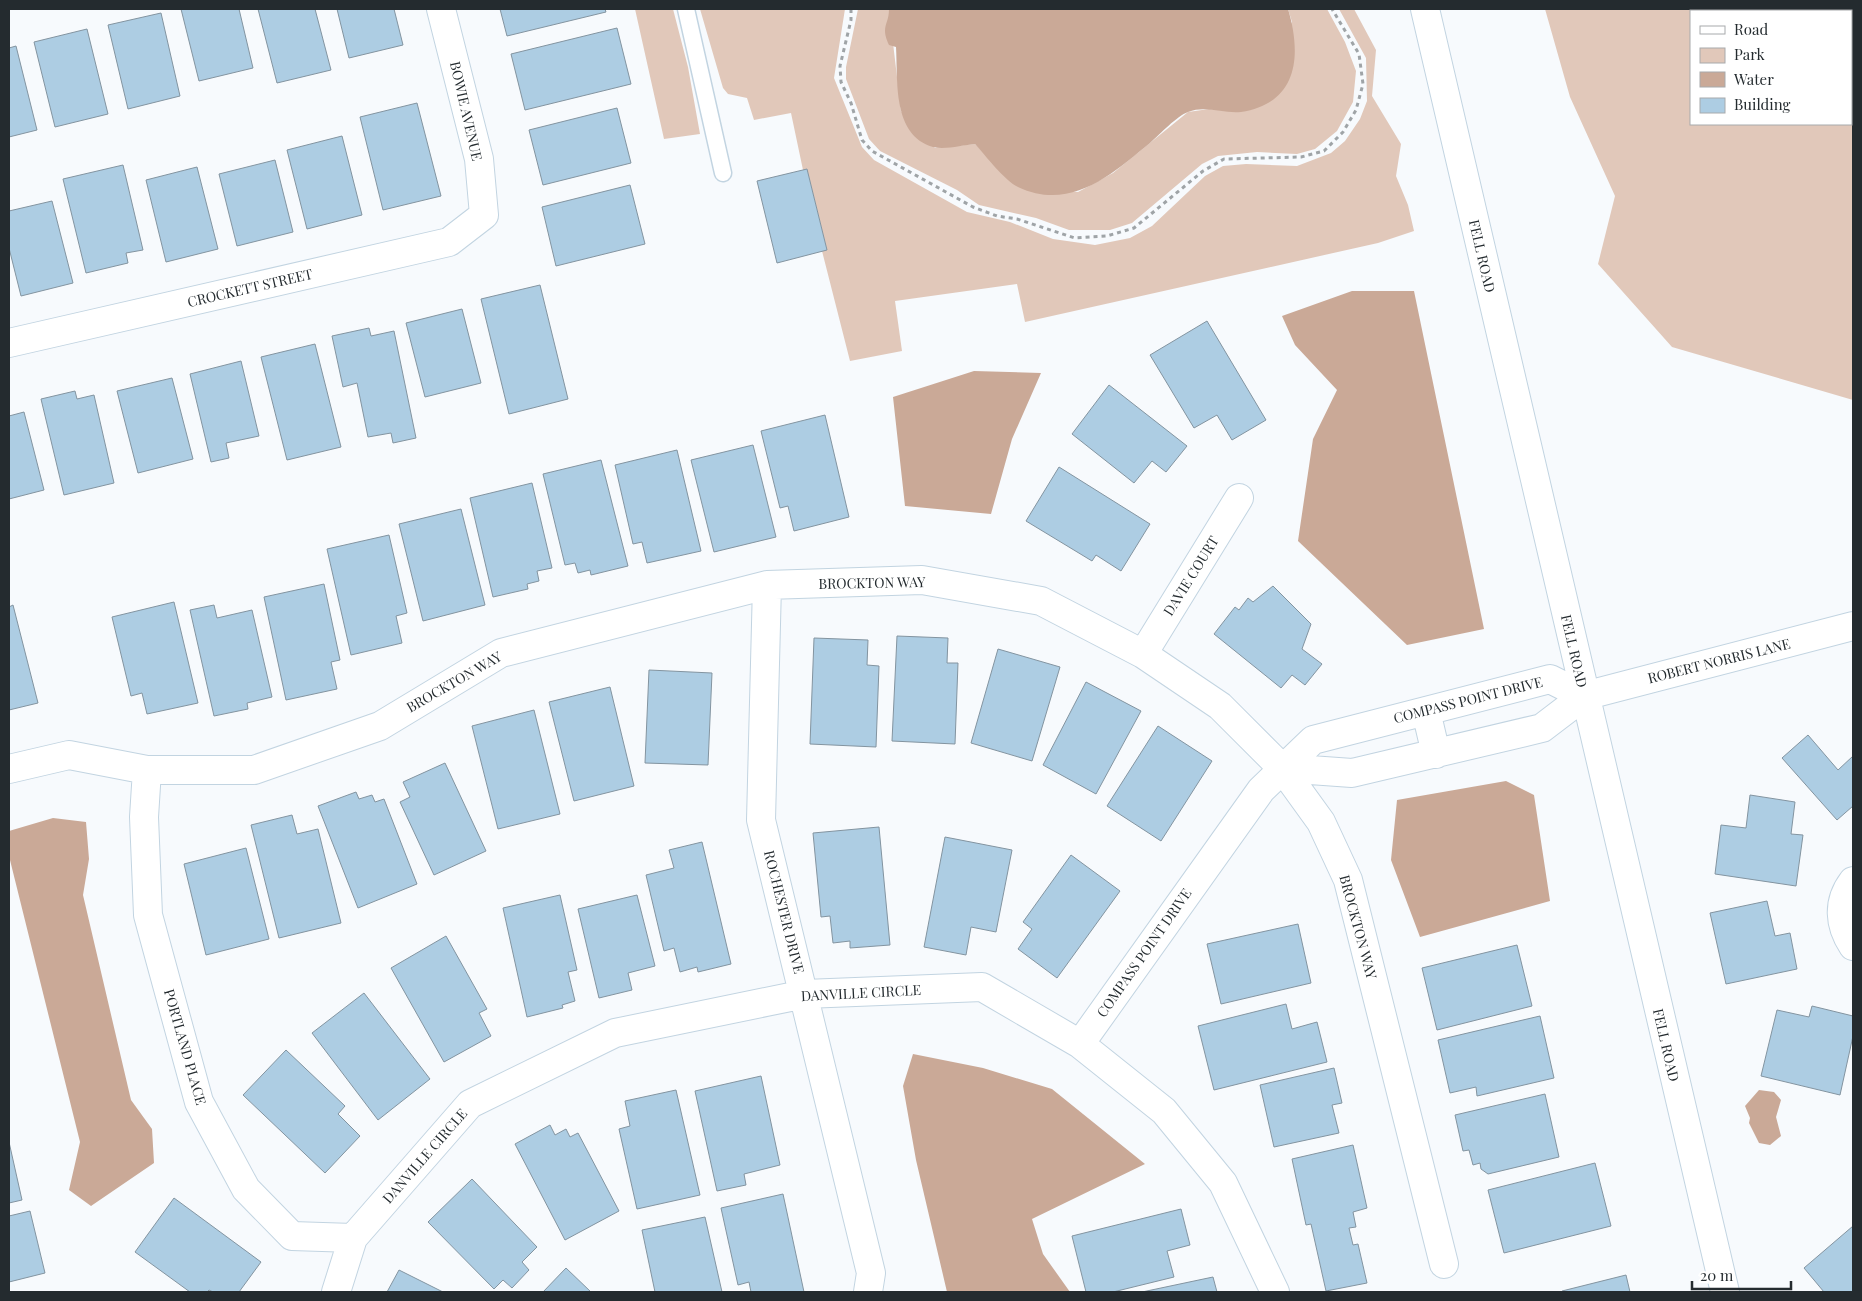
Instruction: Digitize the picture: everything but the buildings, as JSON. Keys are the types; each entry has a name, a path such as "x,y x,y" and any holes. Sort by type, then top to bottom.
{"street":[{"name":"BOWIE AVENUE","path":"441,9 479,159 484,215"},
{"name":"FELL ROAD","path":"1425,9 1584,696 1725,1292"},
{"name":"CROCKETT STREET","path":"9,343 449,242 484,215"},
{"name":"DAVIE COURT","path":"1143,654 1239,498"},
{"name":"BROCKTON WAY","path":"9,769 69,755 147,770 254,770 380,726 501,653 766,585 922,580 1042,601 1143,654 1220,706 1282,768 1321,822 1348,880 1444,1264"},
{"name":"ROCHESTER DRIVE","path":"766,585 761,820 805,994 871,1273 868,1292"},
{"name":"ROBERT NORRIS LANE","path":"1584,696 1853,626"},
{"name":"COMPASS POINT DRIVE","path":"1080,1044 1261,790 1313,740 1550,679 1584,696"},
{"path":"1282,768 1352,773 1436,754 1542,728 1584,696"},
{"path":"1426,711 1436,754"},
{"name":"PORTLAND PLACE","path":"147,770 144,817 148,915 199,1102 246,1189 292,1236 353,1238"},
{"path":"1853,881 1842,902 1841,920 1846,936 1853,946"},
{"name":"DANVILLE CIRCLE","path":"336,1292 353,1238 470,1104 615,1033 805,994 982,988 1080,1044 1164,1111 1223,1183 1275,1292"}],"lane":[{"path":"686,9 723,173"}],"path":[{"path":"851,9 851,20 840,66 841,82 851,103 862,140 872,151 973,207 1075,238 1106,236 1134,228 1203,170 1224,159 1300,157 1324,151 1342,132 1356,110 1363,84 1360,54 1332,9"}],"green space":[{"path":"635,9 673,9 688,67 700,134 664,139"},
{"path":"700,9 845,9 834,78 862,147 874,160 967,212 1010,222 1053,239 1095,245 1130,238 1152,226 1205,176 1223,166 1246,164 1297,166 1331,153 1345,141 1360,119 1367,101 1366,58 1339,9 1354,9 1376,50 1372,96 1401,144 1396,176 1408,205 1414,231 1378,243 1025,322 1017,284 895,301 902,351 850,361 822,251 827,250 807,169 803,170 791,113 754,120 747,98 728,94 723,88"},
{"path":"858,9 889,9 901,111 935,148 975,144 1017,186 1078,192 1113,173 1188,112 1209,109 1240,112 1292,22 1288,9 1327,9 1345,42 1356,71 1353,102 1337,131 1315,149 1297,154 1257,152 1218,156 1202,164 1132,223 1110,230 1069,230 1036,218 979,205 957,190 880,151 869,139 846,79 846,67"},
{"path":"1545,9 1853,9 1853,400 1672,347 1598,264 1615,196 1570,97"}],"water":[{"path":"889,9 1288,9 1295,44 1294,60 1291,75 1285,88 1274,99 1260,107 1241,112 1201,109 1188,112 1174,121 1121,166 1090,186 1056,195 1037,194 1013,184 975,144 948,148 933,147 920,141 910,131 900,105 896,47 889,45 885,34"},
{"path":"1352,291 1414,291 1484,629 1407,645 1298,541 1313,439 1337,390 1295,345 1282,316"},
{"path":"974,371 1041,373 1012,439 991,514 905,506 893,397"},
{"path":"1506,781 1534,795 1550,901 1420,937 1391,860 1397,800"},
{"path":"53,818 86,822 89,859 83,895 131,1100 152,1129 154,1163 91,1206 69,1190 80,1142 9,856 9,831"},
{"path":"913,1054 983,1068 1052,1089 1145,1164 1032,1219 1043,1254 1070,1292 947,1292 916,1160 903,1086"},
{"path":"1759,1090 1774,1092 1781,1100 1776,1117 1781,1136 1770,1145 1759,1143 1749,1123 1750,1118 1745,1106"}]}
